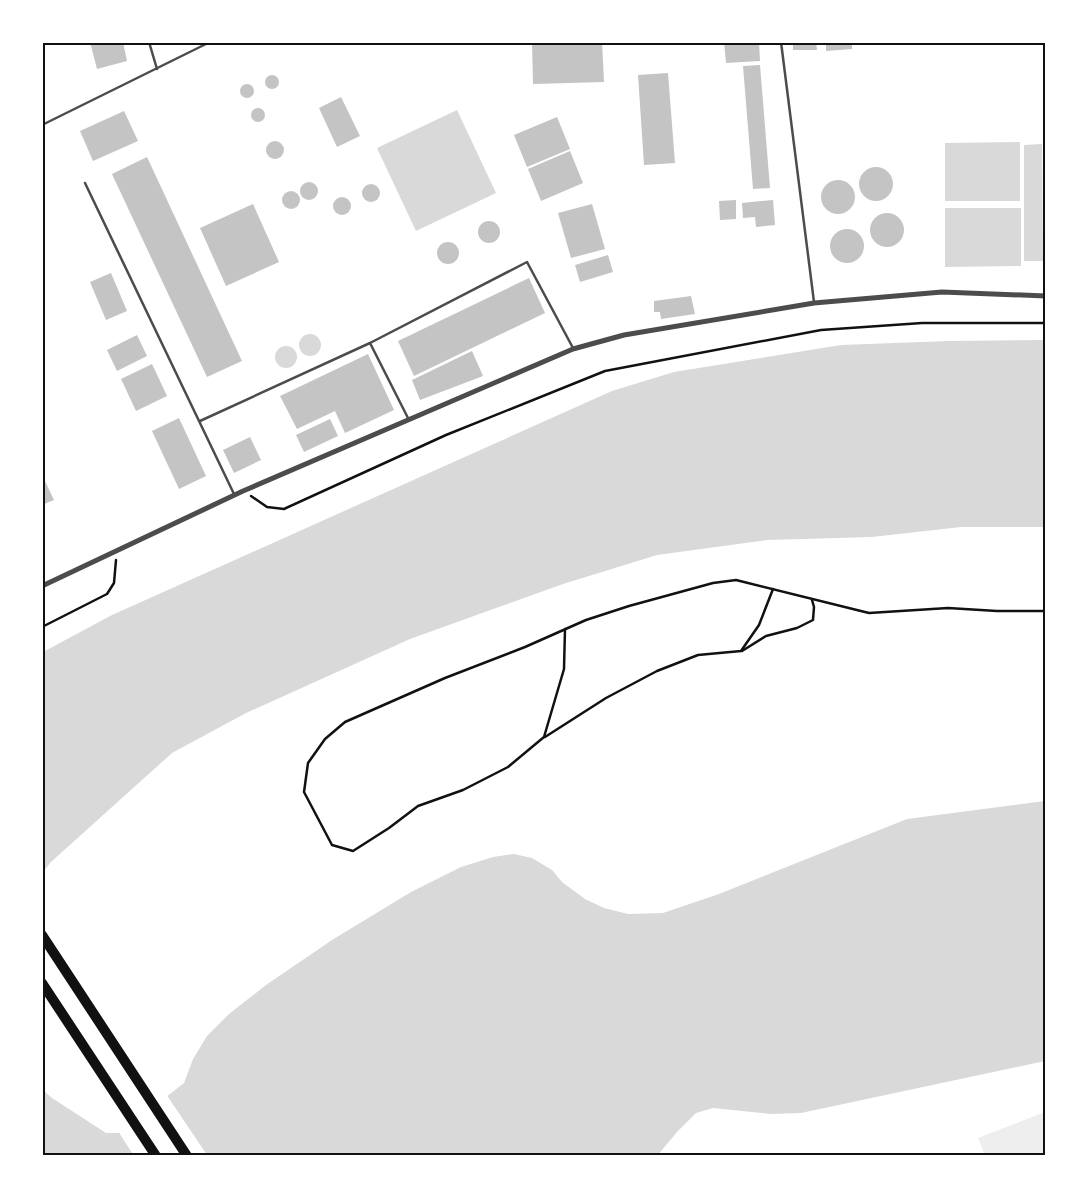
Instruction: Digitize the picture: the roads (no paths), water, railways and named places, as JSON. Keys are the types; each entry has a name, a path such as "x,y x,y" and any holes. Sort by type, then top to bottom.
{"highway":[{"path":"42,934 187,1156"},
{"path":"42,983 156,1156"}],"street":[{"path":"42,586 243,491 573,348 624,335 814,303 942,292 1046,296"}],"lane":[{"path":"149,42 157,69"},
{"path":"42,125 210,42"},
{"path":"781,42 814,303"},
{"path":"85,183 235,495"},
{"path":"200,421 370,343 527,262 573,348"},
{"path":"370,343 409,420"}]}
